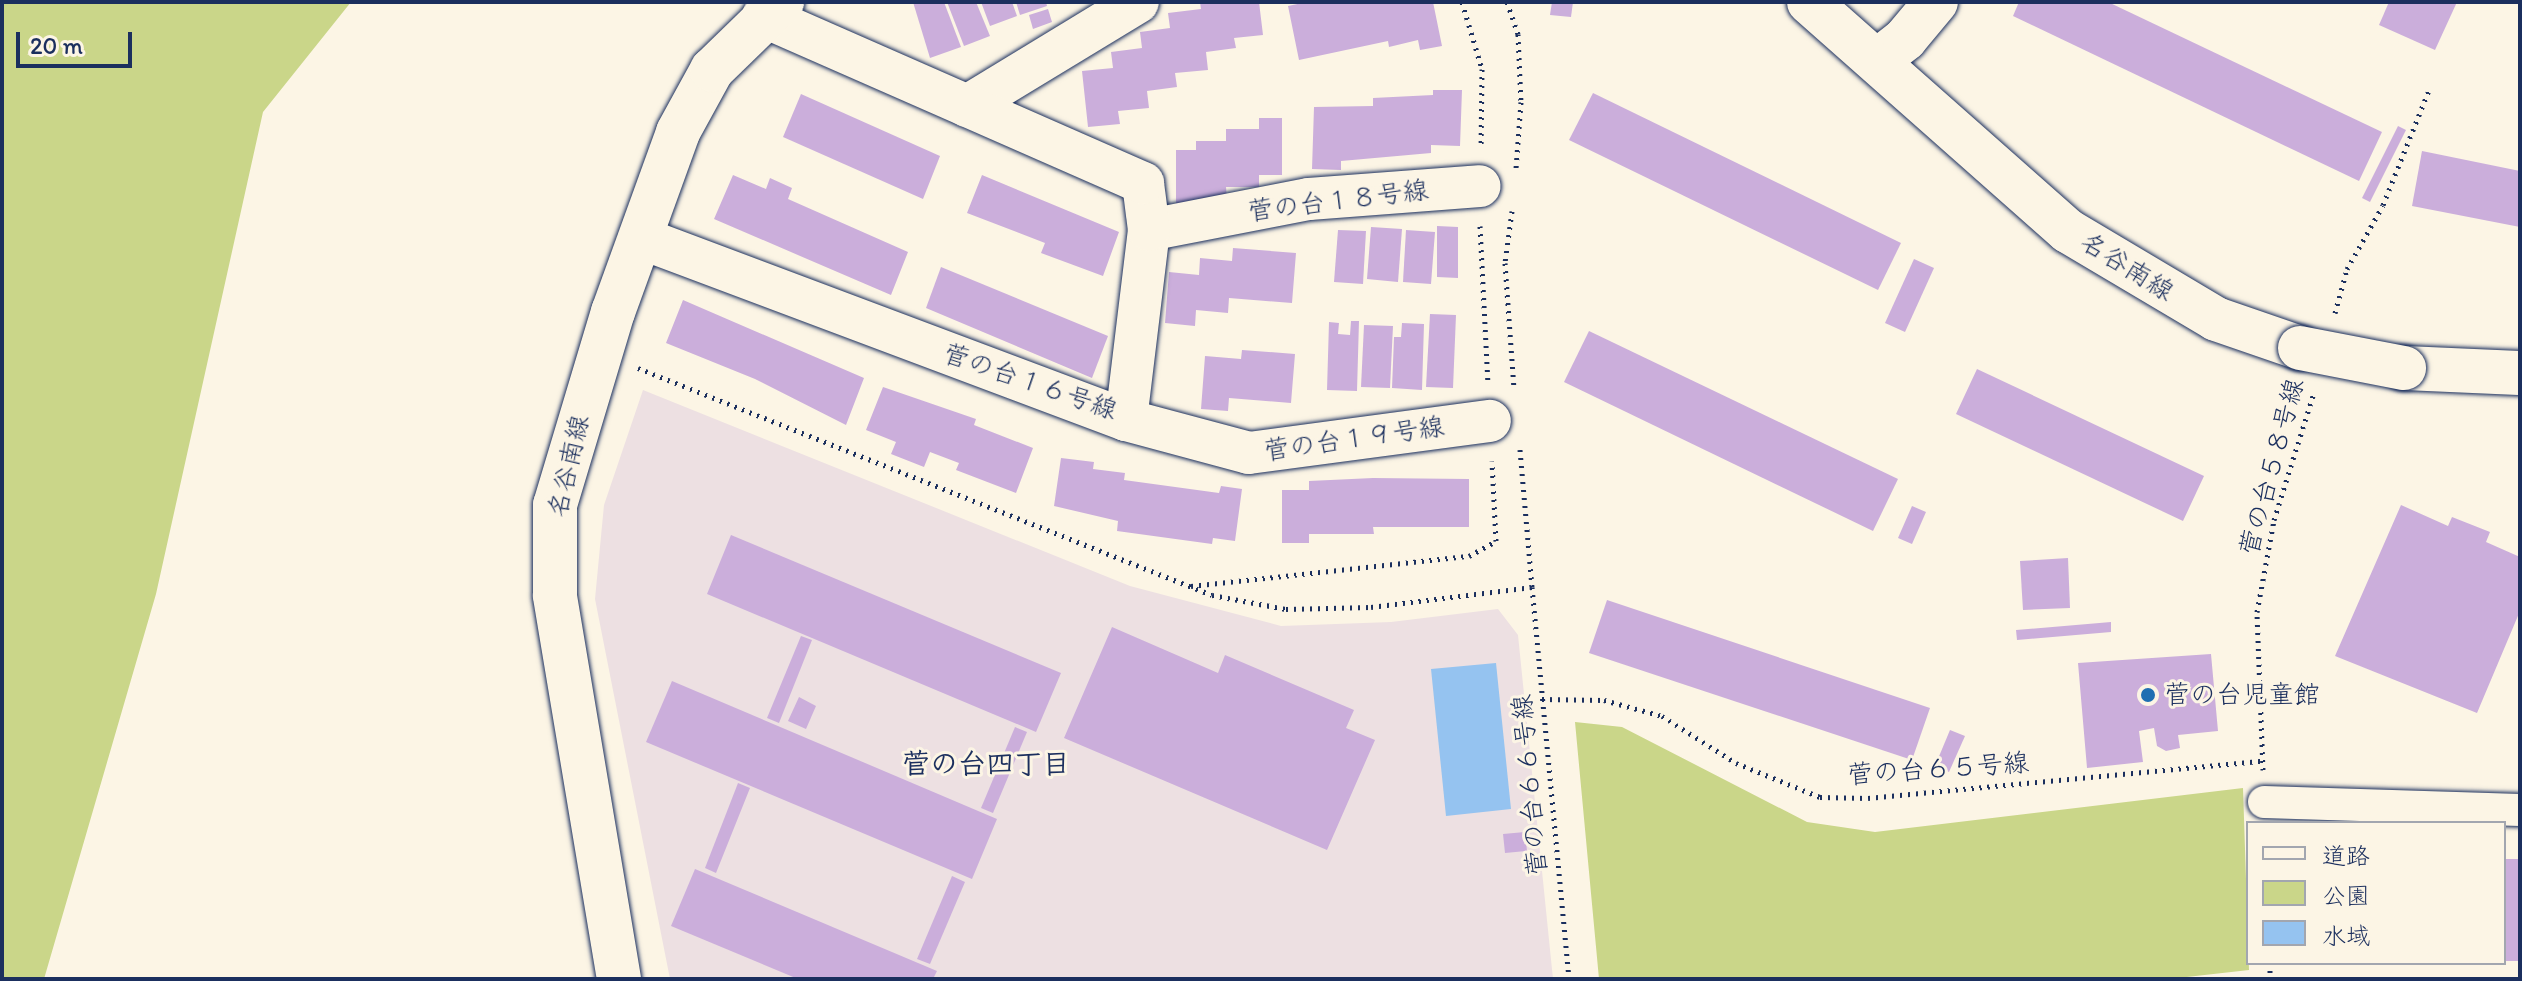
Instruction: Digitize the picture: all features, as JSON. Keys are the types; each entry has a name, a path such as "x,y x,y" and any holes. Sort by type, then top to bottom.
{"street":[{"path":"967,106 1138,2"},
{"name":"名谷南線","path":"1809,2 1891,50 2068,231 2106,257 2216,319 2316,352 2404,368 2520,373"},
{"path":"1891,50 1936,2"},
{"name":"菅の台１６号線","path":"641,238 1126,420 1149,230 1143,183 967,106 773,9"},
{"name":"名谷南線","path":"619,979 555,595 555,505 678,132 712,70 773,9"},
{"name":"菅の台１８号線","path":"1149,230 1309,199 1480,186"},
{"name":"菅の台１９号線","path":"1126,420 1249,453 1490,421"},
{"path":"2264,802 2520,810"}],"path":[{"path":"1190,586 1469,556 1496,541 1479,273 1482,69 1462,2"},
{"name":"菅の台５８号線","path":"2264,802 2257,612 2274,520 2316,352 2347,269 2383,205 2429,90"},
{"name":"菅の台６６号線","path":"1532,587 1569,979"},
{"name":"菅の台６５号線","path":"1542,699 1604,700 1662,716 1736,763 1820,797 1868,798 2262,761"}],"shaded area":[{"path":"643,390 1130,586 1281,626 1391,622 1498,609 1518,635 1553,979 670,979 595,599 604,505"}],"green space":[{"path":"2,2 351,2 263,112 156,594 44,979 2,979"},
{"path":"1575,722 1622,727 1807,822 1875,832 2243,788 2246,965 2249,965 2249,970 2169,979 1599,979"}],"water":[{"path":"1496,663 1511,809 1446,816 1431,669"}],"building":[{"path":"913,2 944,2 961,47 930,58"},
{"path":"947,2 976,2 990,36 964,46"},
{"path":"981,2 1012,2 1017,16 990,26"},
{"path":"1016,2 1046,2 1047,6 1020,15"},
{"path":"1200,2 1259,2 1263,35 1234,38 1236,48 1206,52 1208,70 1175,73 1177,87 1147,91 1149,108 1118,111 1120,124 1088,127 1082,71 1113,68 1111,52 1142,48 1140,32 1170,28 1168,13 1201,9"},
{"path":"1307,2 1433,2 1442,46 1420,50 1418,40 1389,47 1388,41 1299,60 1288,6"},
{"path":"1552,2 1573,2 1571,17 1550,15"},
{"path":"2019,2 2108,2 2382,132 2359,181 2013,16"},
{"path":"2389,2 2457,2 2435,50 2379,25"},
{"path":"1048,9 1052,22 1033,29 1029,15"},
{"path":"1433,90 1462,90 1460,146 1431,145 1431,153 1341,161 1341,170 1312,169 1314,107 1373,106 1373,98 1433,95"},
{"path":"1593,93 1901,243 1878,290 1569,140"},
{"path":"801,94 940,156 923,199 783,137"},
{"path":"1259,118 1282,118 1282,175 1259,175 1259,187 1226,187 1227,199 1197,199 1197,207 1176,207 1176,150 1196,150 1196,141 1226,141 1226,129 1259,129"},
{"path":"2398,126 2406,130 2370,202 2362,198"},
{"path":"2422,151 2520,171 2520,227 2412,206"},
{"path":"733,175 766,189 770,178 792,188 788,199 908,252 891,295 714,219"},
{"path":"982,175 1119,232 1103,276 1041,253 1045,243 967,213"},
{"path":"1437,226 1458,227 1458,278 1437,277"},
{"path":"1371,227 1402,229 1398,282 1367,279"},
{"path":"1338,230 1366,231 1363,284 1334,282"},
{"path":"1406,230 1435,232 1431,284 1403,282"},
{"path":"1233,248 1296,253 1292,303 1229,298 1228,313 1196,310 1195,326 1165,323 1169,272 1199,275 1200,258 1232,261"},
{"path":"1914,259 1934,268 1905,332 1885,323"},
{"path":"941,267 1108,336 1092,378 926,308"},
{"path":"683,300 864,378 846,425 755,379 666,343"},
{"path":"1430,314 1456,315 1453,388 1426,387"},
{"path":"1351,321 1359,321 1357,391 1327,390 1329,322 1339,323 1338,334 1350,335"},
{"path":"1402,323 1424,324 1422,390 1392,388 1394,337 1401,337"},
{"path":"1364,325 1393,326 1390,388 1361,387"},
{"path":"1589,331 1898,479 1873,531 1564,382"},
{"path":"1242,350 1295,354 1291,403 1229,398 1228,411 1201,409 1205,356 1241,359"},
{"path":"1977,369 2204,476 2183,521 1956,414"},
{"path":"883,387 976,419 974,425 1033,448 1016,493 956,470 959,463 930,452 924,467 891,454 896,442 866,430"},
{"path":"1061,458 1094,462 1093,469 1125,473 1124,480 1219,493 1221,486 1242,489 1235,541 1213,538 1212,544 1117,531 1118,521 1054,506"},
{"path":"1469,479 1469,527 1373,527 1374,534 1309,534 1309,543 1282,543 1282,490 1309,490 1309,481"},
{"path":"2401,505 2448,526 2452,517 2490,532 2486,542 2520,557 2520,611 2477,713 2335,656"},
{"path":"1912,506 1926,512 1912,544 1898,538"},
{"path":"731,535 1061,673 1036,732 707,594"},
{"path":"2068,558 2070,608 2023,610 2020,561"},
{"path":"1607,600 1930,708 1912,760 1589,653"},
{"path":"2111,622 2111,632 2017,640 2016,630"},
{"path":"1112,627 1218,673 1225,655 1354,710 1346,728 1375,740 1327,850 1064,738"},
{"path":"801,636 812,640 779,723 767,718"},
{"name":"菅の台児童館","path":"2211,654 2218,731 2178,735 2180,748 2166,751 2157,746 2154,728 2139,731 2143,762 2087,768 2078,663"},
{"path":"672,681 997,819 972,879 646,742"},
{"path":"799,697 816,706 806,729 788,721"},
{"path":"1015,727 1027,732 993,813 981,808"},
{"path":"1950,730 1965,736 1949,772 1935,766"},
{"path":"738,783 750,788 716,873 705,868"},
{"path":"1525,832 1527,851 1505,853 1503,834"},
{"path":"2506,859 2520,859 2520,961 2506,961"},
{"path":"695,869 937,971 933,979 798,979 671,926"},
{"path":"952,876 965,882 930,964 917,959"}],"place":[{"name":"菅の台児童館","path":"2148,695"}],"district":[{"name":"菅の台四丁目","path":"986,763"}]}
